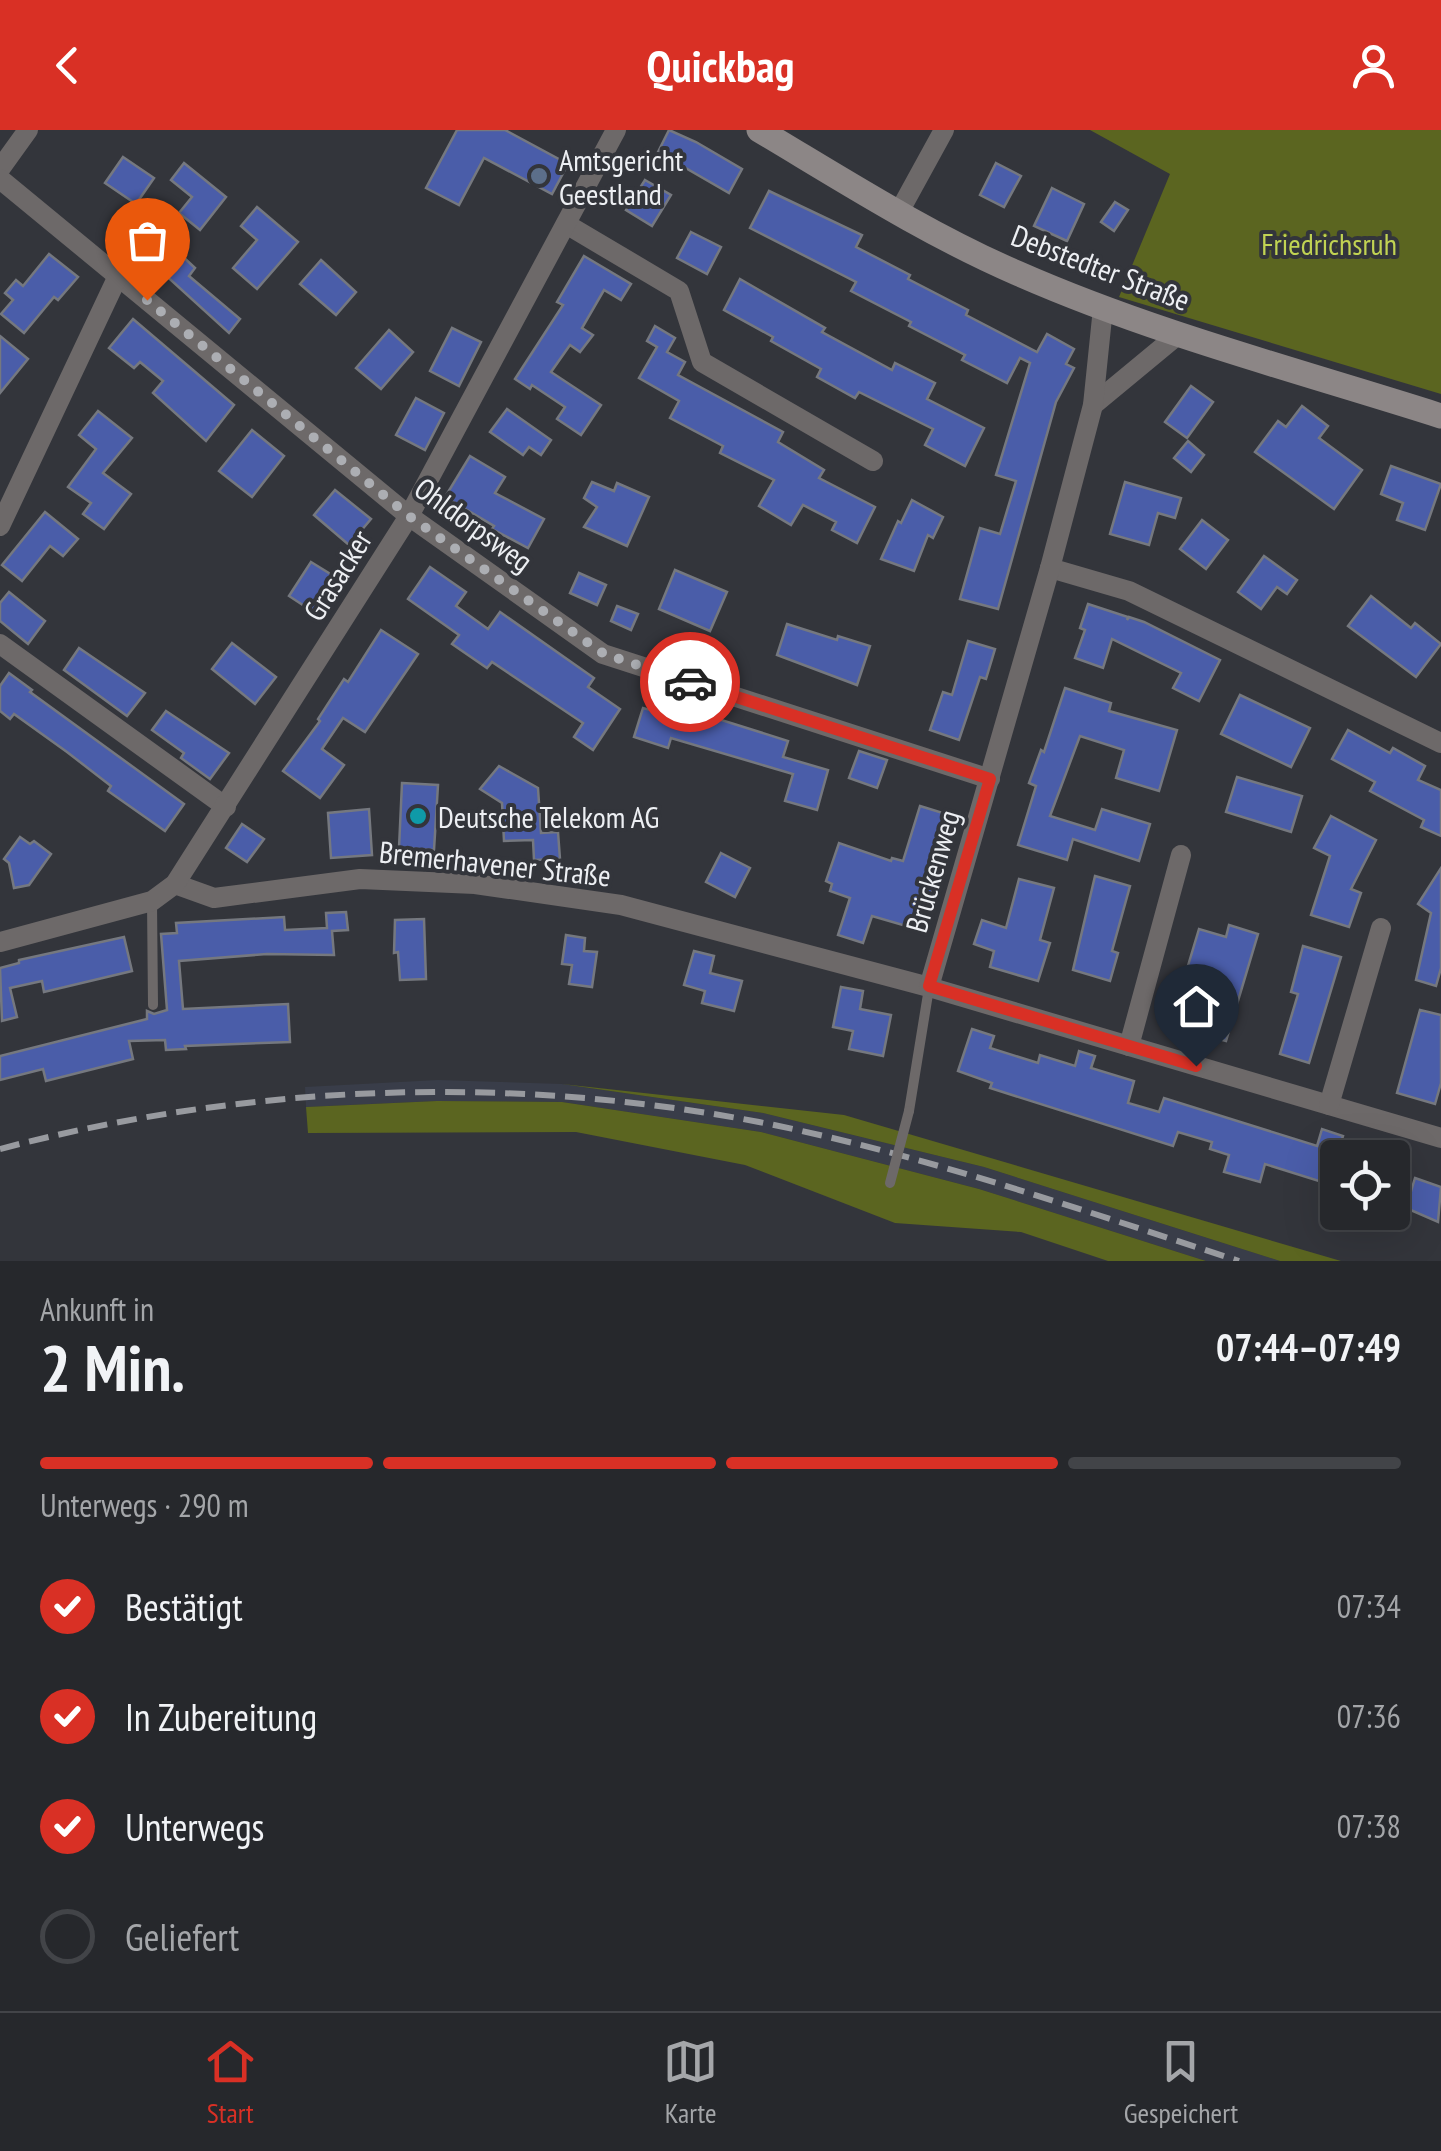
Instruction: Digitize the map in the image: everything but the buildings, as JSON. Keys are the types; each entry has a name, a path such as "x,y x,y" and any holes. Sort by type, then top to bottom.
{"main road":[{"name":"Debstedter Straße","path":"758,130 898,212 1014,272 1103,308 1441,416"}],"street":[{"path":"0,169 28,130"},
{"name":"Grasacker","path":"175,884 409,516 616,130"},
{"path":"898,212 944,130"},
{"name":"Ohldorpsweg","path":"0,179 409,516 604,654 990,779"},
{"path":"566,224 679,291 702,362 873,461"},
{"path":"0,526 118,276"},
{"name":"Brückenweg","path":"929,986 1050,568 1093,404 1103,308"},
{"path":"1093,404 1180,332"},
{"path":"1050,568 1129,591 1441,743"},
{"path":"0,644 226,807"},
{"path":"1129,1046 1181,855"},
{"name":"Bremerhavener Straße","path":"175,884 214,898 360,879 475,884 621,905 929,986 1441,1138"},
{"path":"0,942 152,901 175,884"},
{"path":"1329,1105 1381,928"}],"lane":[{"path":"152,901 152,1005"},
{"name":"Brückenweg","path":"890,1183 909,1111 929,986"}],"shaded area":[{"path":"438,1080 562,1084 763,1113 984,1167 1280,1261 1206,1261 979,1189 761,1132 562,1102 437,1101 306,1107 305,1087"}],"green space":[{"name":"Friedrichsruh","path":"1090,130 1441,130 1441,394 1119,297 1170,174"},
{"path":"562,1084 844,1115 1341,1261 1280,1261 984,1167 763,1113"},
{"path":"437,1101 562,1102 761,1132 979,1189 1206,1261 1108,1261 1021,1232 895,1223 745,1165 576,1132 308,1133 306,1107"}],"railway":[{"path":"0,1149 93,1127 283,1099 474,1092 569,1097 664,1107 820,1135 1001,1184 1239,1261"}],"way so far":[{"path":"147,300 409,516 604,654 690,682"}],"place":[{"name":"Amtsgericht Geestland","path":"539,176"},
{"name":"Deutsche Telekom AG","path":"418,816"}],"route":[{"path":"690,682 990,779 929,986 1196,1066"}]}
